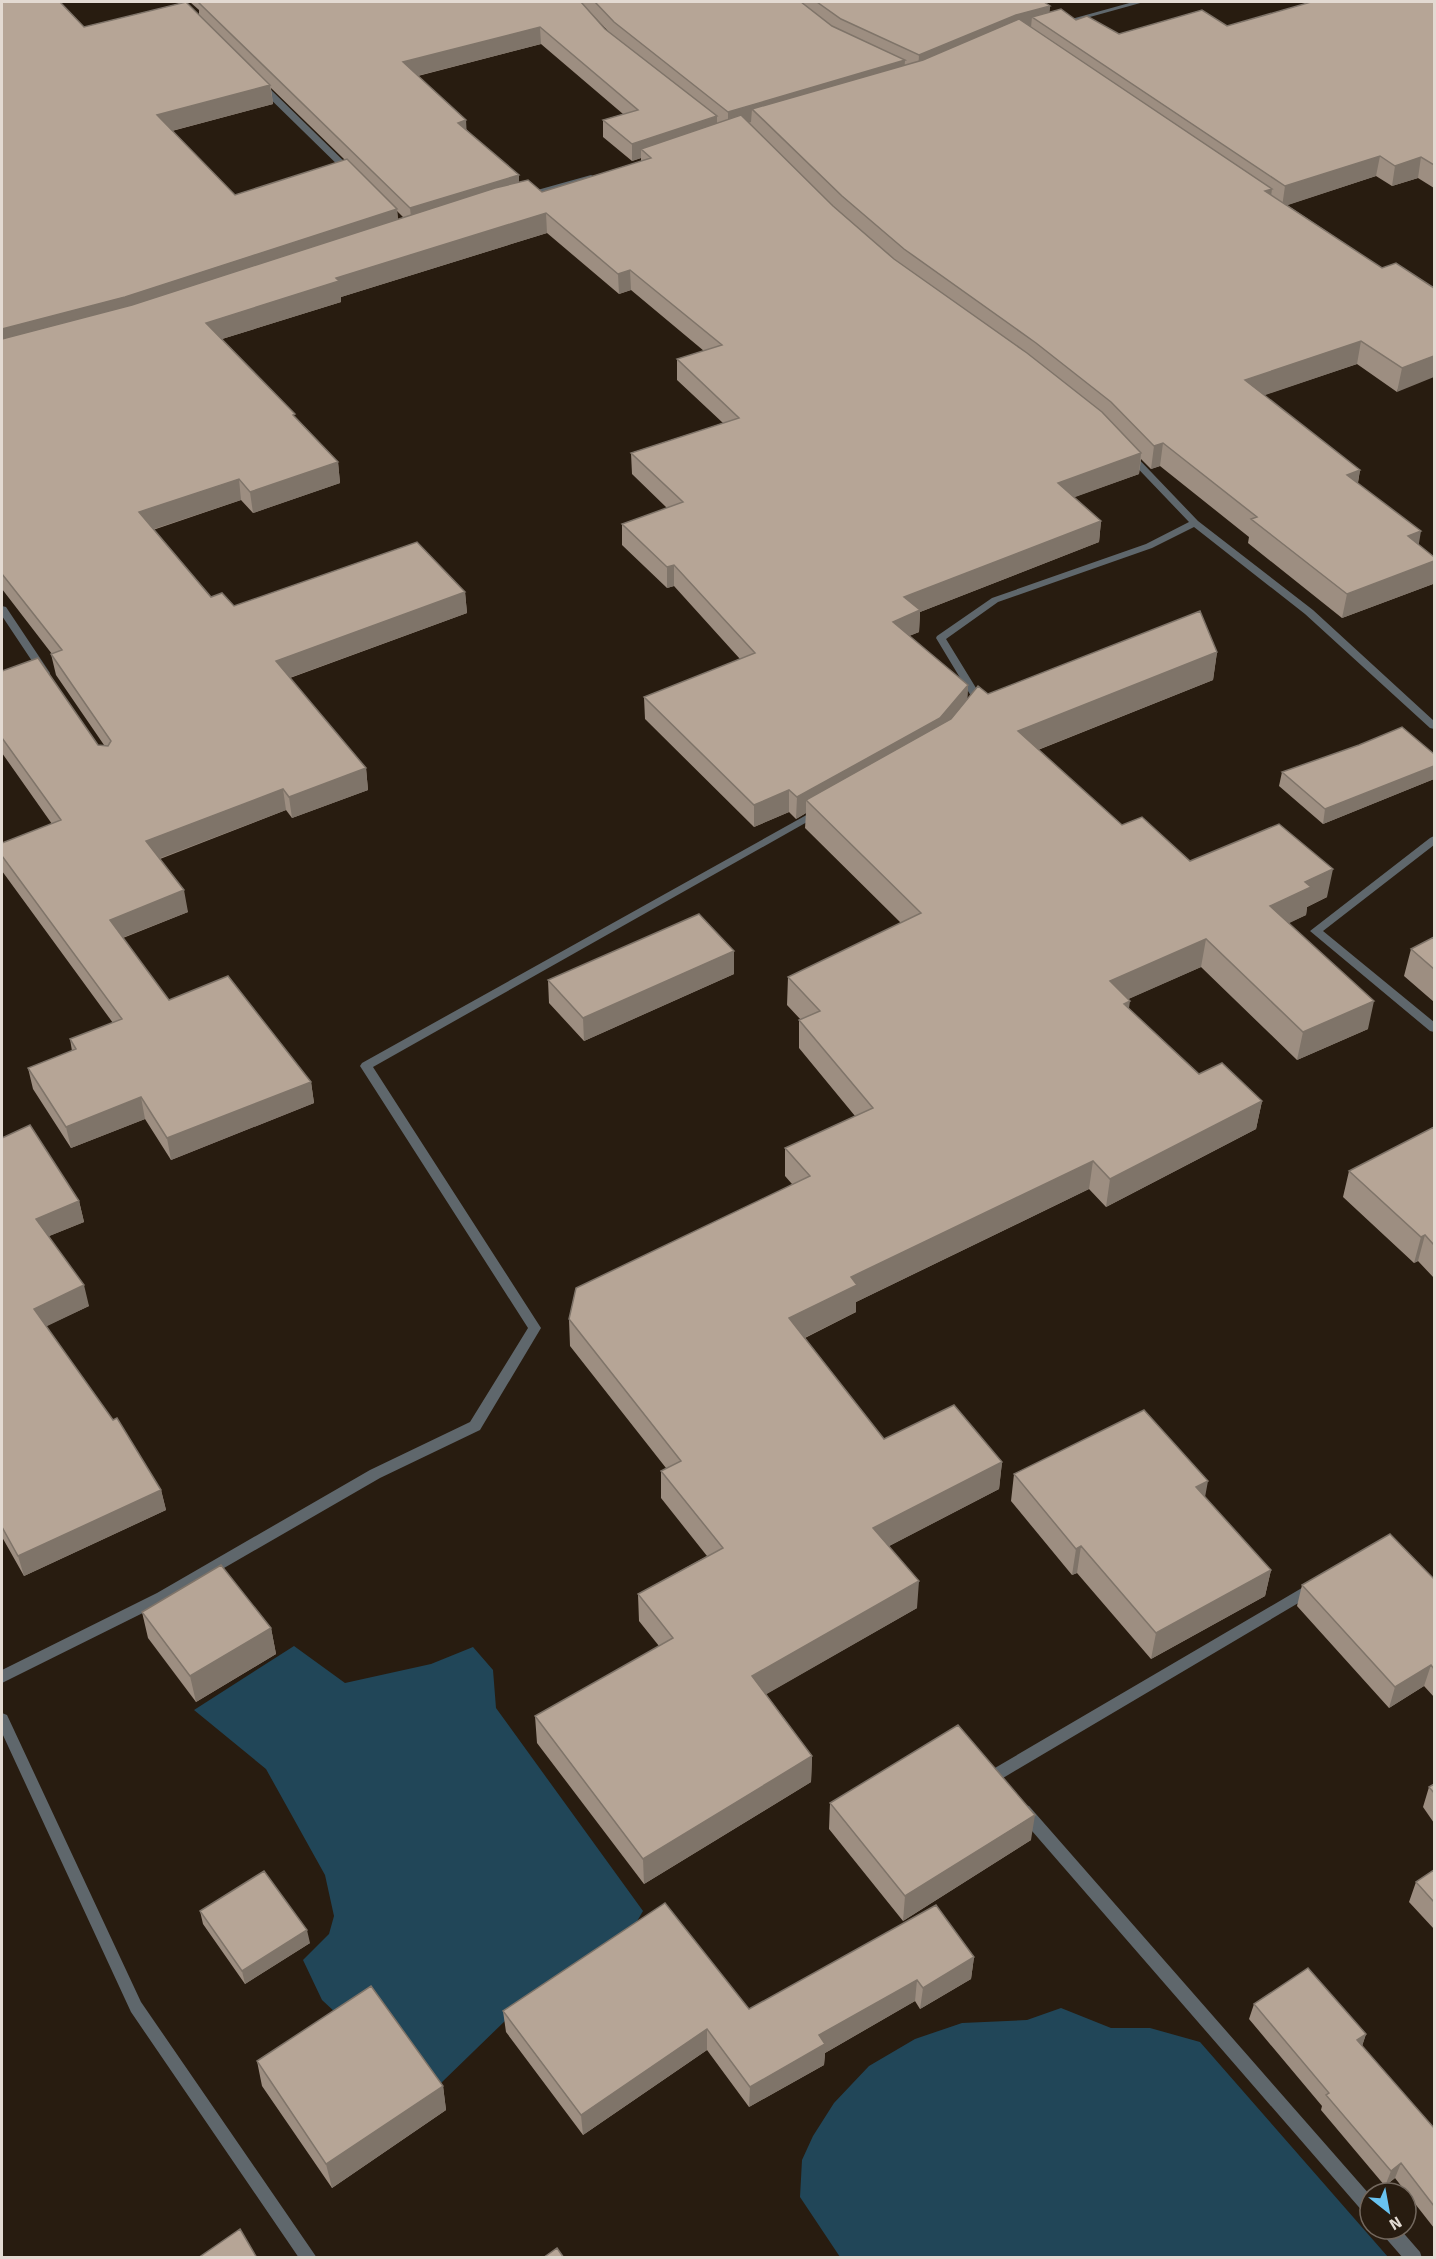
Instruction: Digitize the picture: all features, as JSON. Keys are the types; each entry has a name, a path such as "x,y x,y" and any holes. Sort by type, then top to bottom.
{"street":[{"path":"1051,26 1140,2"},
{"path":"251,75 359,182"},
{"path":"516,197 597,176"},
{"path":"1121,446 1195,523 1309,612 1434,726"},
{"path":"972,709 979,700 941,638 995,600 1149,546 1195,523"},
{"path":"2,609 52,684"},
{"path":"2,1677 162,1598 375,1474 475,1426 535,1328 366,1066 832,804"},
{"path":"1434,840 1316,931 1434,1028"},
{"path":"1326,1579 993,1776 1358,2193"},
{"path":"2,1719 136,2007 309,2258"},
{"path":"1399,2241 1414,2258"}],"water":[{"path":"294,1646 345,1683 431,1664 473,1647 493,1670 496,1708 643,1911 636,1923 508,2018 440,2084 383,2002 336,2013 322,2000 303,1960 329,1934 334,1916 325,1875 266,1769 194,1710"},
{"path":"1061,2008 1111,2028 1150,2028 1200,2042 1358,2223 1358,2241 1374,2241 1388,2257 840,2257 800,2197 802,2160 813,2136 834,2103 869,2066 915,2039 962,2023 1027,2020"}],"building":[{"path":"2,2 60,2 84,27 186,2 270,85 157,115 235,195 347,159 397,209 125,297 2,329"},
{"path":"198,2 581,2 605,29 717,116 632,144 603,120 638,110 540,27 403,62 466,120 458,123 519,175 410,208"},
{"path":"595,2 801,2 832,26 905,60 728,112 614,22"},
{"path":"817,2 1044,2 1050,6 1016,15 919,55 841,19"},
{"path":"1311,2 1434,2 1434,165 1421,157 1395,166 1380,156 1285,186 1032,17 1061,9 1076,20 1087,16 1119,34 1202,10 1227,26"},
{"path":"1019,19 1272,189 1265,191 1382,268 1396,263 1434,288 1434,356 1402,368 1361,341 1245,380 1360,470 1347,475 1421,531 1408,536 1434,557 1434,561 1347,594 1251,519 1257,517 1163,443 1154,446 1111,402 1036,343 904,249 842,196 752,109 923,60"},
{"path":"741,115 833,206 894,259 1027,353 1102,412 1141,453 1058,483 1101,521 904,597 920,610 893,622 968,685 940,718 797,797 789,790 754,805 644,697 755,653 674,565 667,567 622,524 683,502 631,453 739,418 677,359 722,345 630,270 618,274 546,213 336,278 339,281 206,323 295,414 293,415 338,462 250,492 239,479 139,512 211,597 222,593 234,606 417,542 465,592 276,661 366,768 289,797 283,789 146,841 184,890 110,920 169,1000 228,976 311,1082 167,1138 141,1097 66,1127 28,1068 76,1049 70,1039 122,1019 2,856 2,843 61,820 2,738 2,671 38,658 98,745 108,746 111,741 51,654 62,650 2,574 2,339 132,305 495,188 528,180 542,192 651,158 641,149"},
{"path":"1200,611 1217,652 1018,731 1122,825 1142,817 1190,861 1279,824 1333,869 1305,882 1311,887 1270,906 1374,1001 1303,1032 1206,939 1110,981 1130,1001 1124,1004 1199,1074 1222,1063 1262,1101 1110,1179 1093,1161 851,1277 857,1285 789,1318 884,1439 954,1405 1002,1462 873,1528 919,1581 752,1676 812,1756 643,1859 535,1716 673,1638 638,1594 723,1548 661,1471 681,1461 569,1319 576,1288 810,1176 785,1148 873,1108 799,1020 820,1011 788,977 921,913 806,800 951,719 978,686 988,694"},
{"path":"1402,727 1434,754 1434,766 1325,809 1282,772 1359,745"},
{"path":"699,914 734,951 583,1018 548,980"},
{"path":"1434,937 1434,969 1411,949"},
{"path":"30,1125 79,1201 36,1219 84,1285 34,1309 113,1420 117,1418 161,1490 18,1556 2,1527 2,1138"},
{"path":"1434,1127 1434,1245 1425,1235 1421,1237 1349,1171"},
{"path":"1144,1410 1208,1481 1196,1487 1271,1570 1156,1633 1081,1546 1076,1549 1014,1474"},
{"path":"1390,1534 1434,1579 1434,1669 1431,1665 1395,1687 1302,1585"},
{"path":"221,1565 271,1628 190,1676 142,1612"},
{"path":"958,1725 1035,1815 905,1896 830,1803"},
{"path":"1434,1870 1434,1902 1416,1882"},
{"path":"264,1871 307,1930 242,1971 200,1911"},
{"path":"665,1903 749,2009 936,1905 974,1957 923,1988 917,1980 819,2035 825,2044 750,2087 707,2029 581,2115 503,2011"},
{"path":"1308,1968 1366,2034 1357,2040 1434,2128 1434,2206 1418,2185 1418,2181 1415,2181 1401,2163 1391,2171 1326,2095 1329,2093 1254,2004"},
{"path":"371,1986 443,2086 326,2164 257,2061"},
{"path":"240,2229 257,2258 198,2258"},
{"path":"557,2248 564,2258 543,2258"}]}
